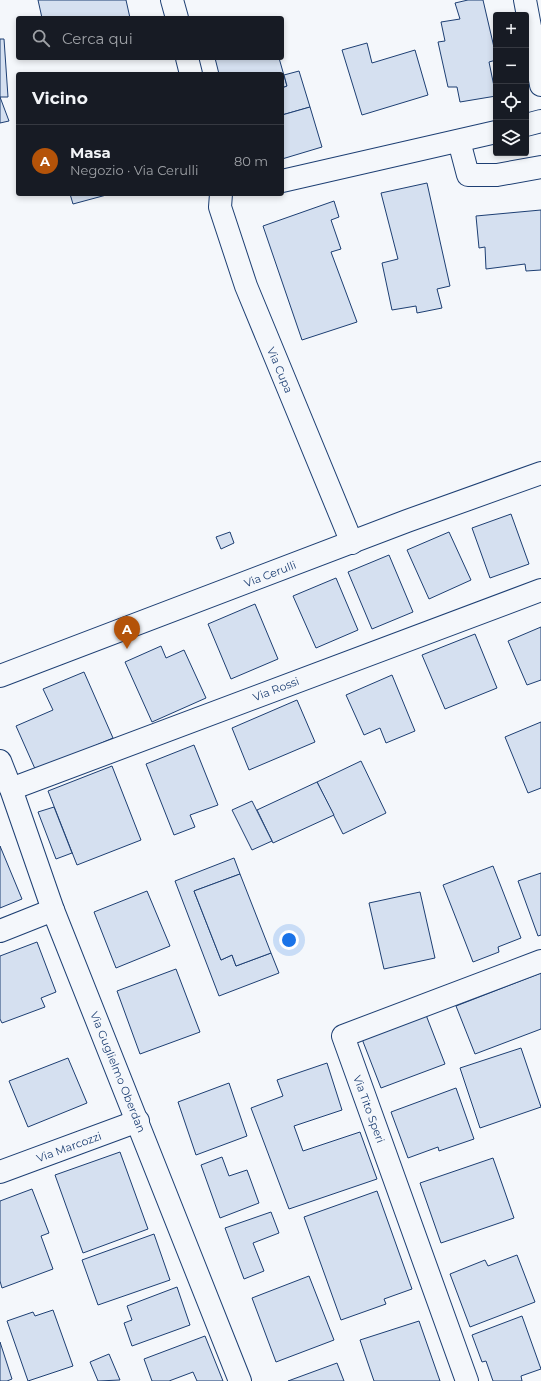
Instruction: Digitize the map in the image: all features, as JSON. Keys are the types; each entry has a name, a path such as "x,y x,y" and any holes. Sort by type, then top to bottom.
{"street":[{"path":"172,0 176,16"},
{"path":"525,0 541,85"},
{"path":"188,60 190,72"},
{"path":"529,124 541,121"},
{"path":"284,181 493,133"},
{"path":"459,141 468,175 497,175 541,167"},
{"name":"Via Cupa","path":"221,196 220,207 246,286 352,543"},
{"name":"Via Cerulli","path":"0,676 407,521 541,473"},
{"name":"Via Rossi","path":"11,789 541,590"},
{"name":"Via Guglielmo Oberdan","path":"0,761 54,910 240,1381"},
{"path":"0,931 54,910"},
{"name":"Via Tito Speri","path":"467,1381 343,1036 541,961"},
{"name":"Via Marcozzi","path":"0,1172 138,1121"}],"building":[{"path":"38,0 126,0 130,16 42,16"},
{"path":"468,0 483,0 493,43 493,61 489,62 493,81 493,96 460,102 457,87 448,87 438,42 445,41 441,22 460,19 455,3"},
{"path":"0,39 4,39 8,97 0,97"},
{"path":"367,43 372,63 415,50 428,95 362,115 342,50"},
{"path":"216,60 280,60 283,72 218,72"},
{"path":"299,71 310,107 284,114 284,87 287,86 284,75"},
{"path":"284,76 287,86 284,87"},
{"path":"0,97 9,121 0,123"},
{"path":"310,107 322,147 284,158 284,114"},
{"path":"427,183 450,286 437,289 442,308 417,313 416,306 392,310 382,263 398,259 381,193"},
{"path":"71,196 103,196 73,204"},
{"path":"334,201 339,217 331,220 341,249 331,252 357,322 302,340 263,226"},
{"path":"541,210 541,270 526,271 525,264 486,269 485,247 479,248 476,216"},
{"path":"511,514 529,564 490,578 472,528"},
{"path":"230,532 234,543 221,549 216,537"},
{"path":"449,532 471,580 429,599 407,550"},
{"path":"389,555 413,612 372,629 348,572"},
{"path":"336,578 358,630 316,648 293,596"},
{"path":"255,604 278,659 231,679 208,624"},
{"path":"541,627 541,680 527,685 508,641"},
{"path":"475,634 497,688 445,709 422,655"},
{"path":"161,646 166,658 184,650 206,698 152,722 125,662"},
{"path":"84,672 113,738 36,771 16,726 53,710 43,689"},
{"path":"392,675 415,731 386,743 380,728 364,735 346,695"},
{"path":"297,700 315,742 249,770 232,728"},
{"path":"541,722 541,788 528,793 505,737"},
{"path":"194,745 218,805 190,815 195,827 174,835 146,764"},
{"path":"361,761 386,813 343,834 317,782"},
{"path":"112,766 141,840 77,865 48,791"},
{"path":"317,782 334,815 273,843 257,810"},
{"path":"252,801 272,841 252,850 232,810"},
{"path":"54,807 72,853 56,859 38,812"},
{"path":"0,846 22,899 0,908"},
{"path":"234,858 240,874 194,891 221,960 232,955 236,966 271,953 279,973 219,996 175,881"},
{"path":"493,866 521,938 498,947 499,952 473,962 443,885"},
{"path":"541,873 541,935 538,936 518,881"},
{"path":"240,874 271,953 236,966 232,955 221,960 194,891"},
{"path":"147,891 170,946 116,968 94,912"},
{"path":"420,892 435,958 384,969 369,903"},
{"path":"37,942 56,992 41,998 45,1007 2,1023 0,1019 0,956"},
{"path":"176,969 200,1032 140,1054 117,991"},
{"path":"541,973 541,1029 475,1054 456,1006"},
{"path":"426,1015 445,1064 381,1088 362,1039"},
{"path":"521,1048 541,1107 480,1128 460,1068"},
{"path":"68,1058 87,1103 28,1127 9,1081"},
{"path":"327,1063 342,1110 294,1126 303,1151 360,1132 377,1179 289,1209 251,1108 283,1096 277,1080"},
{"path":"229,1083 247,1136 196,1155 178,1102"},
{"path":"456,1088 474,1139 439,1151 438,1147 408,1158 391,1112"},
{"path":"120,1152 148,1229 83,1253 55,1175"},
{"path":"222,1157 229,1176 247,1170 259,1203 220,1218 201,1165"},
{"path":"493,1158 514,1218 441,1243 420,1183"},
{"path":"32,1189 49,1233 41,1236 53,1269 2,1288 0,1281 0,1201"},
{"path":"377,1191 412,1289 384,1299 386,1304 341,1320 304,1217"},
{"path":"271,1212 279,1233 253,1243 264,1271 244,1279 225,1228"},
{"path":"154,1234 170,1280 98,1305 82,1260"},
{"path":"517,1255 535,1302 470,1327 450,1274 485,1260 488,1266"},
{"path":"309,1276 334,1340 276,1362 252,1298"},
{"path":"177,1287 190,1325 132,1346 124,1323 132,1320 127,1306"},
{"path":"53,1310 73,1366 28,1381 7,1321 33,1312 35,1316"},
{"path":"522,1316 541,1369 521,1376 522,1381 493,1381 486,1361 482,1362 472,1335"},
{"path":"419,1321 440,1381 374,1381 360,1340"},
{"path":"205,1336 223,1381 197,1381 193,1372 169,1381 152,1381 144,1359"},
{"path":"0,1342 12,1379 7,1381 0,1381"},
{"path":"109,1354 120,1380 98,1381 90,1362"},
{"path":"337,1363 344,1381 288,1381"}],"place":[{"name":"Masa","path":"127,649"}]}
